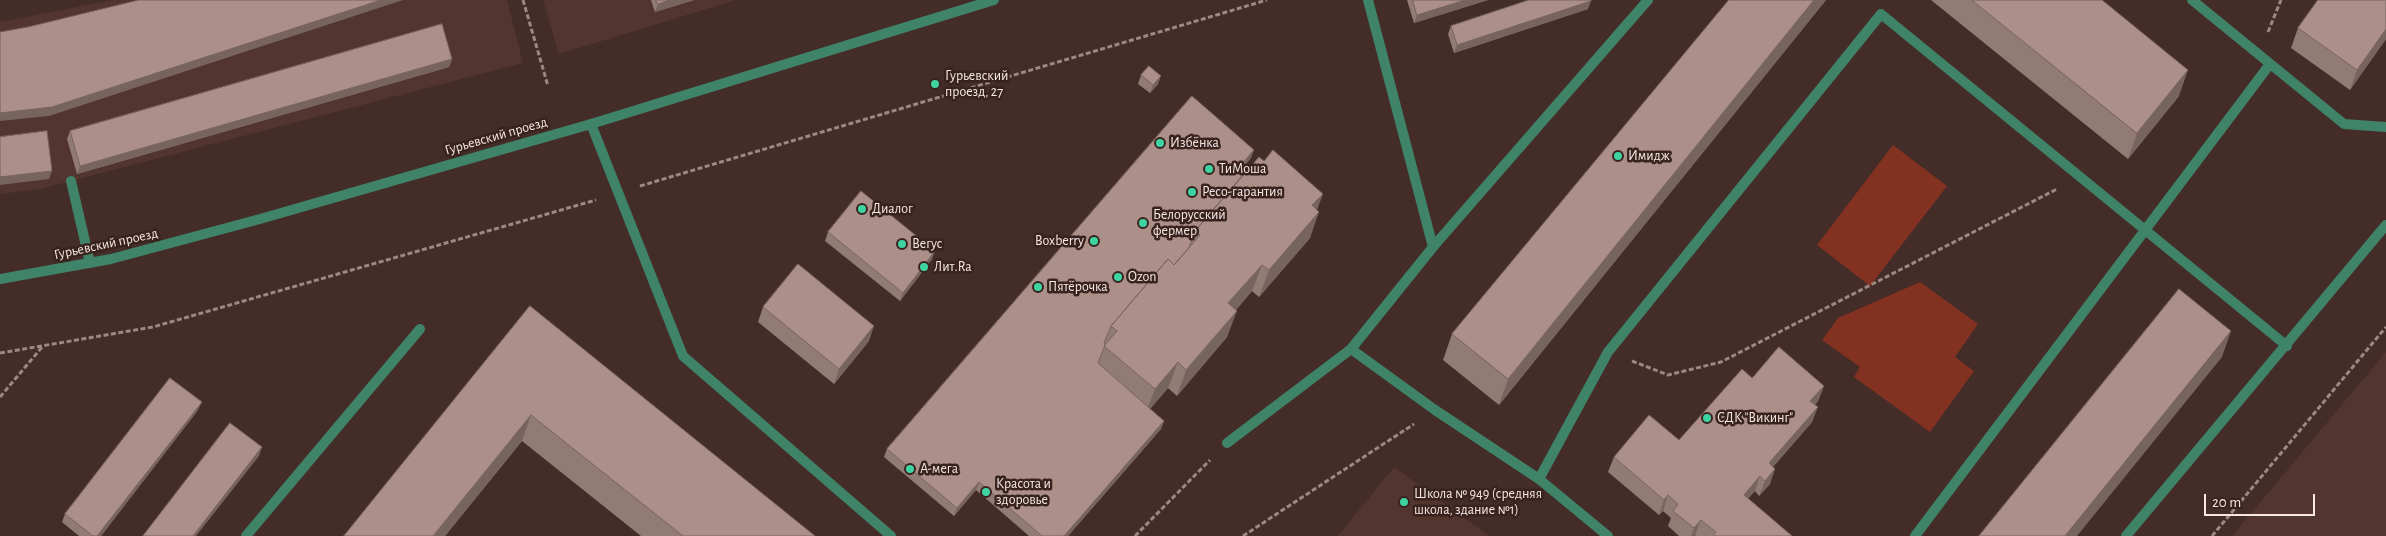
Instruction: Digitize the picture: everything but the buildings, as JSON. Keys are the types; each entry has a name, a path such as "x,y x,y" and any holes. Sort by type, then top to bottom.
{"street":[{"name":"Гурьевский проезд","path":"0,278 112,259 260,219 591,124 994,0"},
{"path":"1368,0 1433,247"},
{"path":"1227,444 1351,349 1433,247 1648,0"},
{"path":"2192,0 2344,124 2386,126"},
{"path":"1539,479 1608,352 1881,14 2287,346"},
{"path":"1915,536 2270,64"},
{"path":"591,124 683,356 892,536"},
{"path":"71,181 90,263"},
{"path":"2126,536 2287,346 2386,225"},
{"path":"246,536 420,329"},
{"path":"1351,349 1435,410 1539,479 1608,536"}],"path":[{"path":"523,0 548,86"},
{"path":"2259,55 2281,0"},
{"path":"1608,352 1668,375 1721,362 2080,177"},
{"path":"2212,536 2386,327"},
{"path":"0,397 43,345"},
{"path":"1243,536 1435,410"},
{"path":"1135,536 1227,444"}],"shaded area":[{"path":"113,0 507,0 523,63 40,189 0,194 0,22"},
{"path":"543,0 736,0 559,54"},
{"path":"1893,145 1947,186 1870,286 1817,245"},
{"path":"1920,282 1978,324 1955,357 1974,371 1930,432 1854,377 1860,367 1822,340 1838,318"},
{"path":"2386,352 2386,536 2232,536"},
{"name":"Школа № 949 (средняя школа, здание №1)","path":"1394,467 1489,536 1338,536"}],"place":[{"name":"Гурьевский проезд, 27","path":"935,84"},
{"name":"Избёнка","path":"1160,143"},
{"name":"Имидж","path":"1618,156"},
{"name":"ТиМоша","path":"1209,169"},
{"name":"Ресо-гарантия","path":"1192,192"},
{"name":"Диалог","path":"862,209"},
{"name":"Белорусский фермер","path":"1143,223"},
{"name":"Boxberry","path":"1094,241"},
{"name":"Вегус","path":"902,244"},
{"name":"Лит.Ra","path":"924,267"},
{"name":"Ozon","path":"1118,277"},
{"name":"Пятёрочка","path":"1038,287"},
{"name":"СДК \"Викинг\"","path":"1707,418"},
{"name":"А-мега","path":"910,469"},
{"name":"Красота и здоровье","path":"986,492"},
{"name":"Школа № 949 (средняя школа, здание №1)","path":"1404,502"}]}
